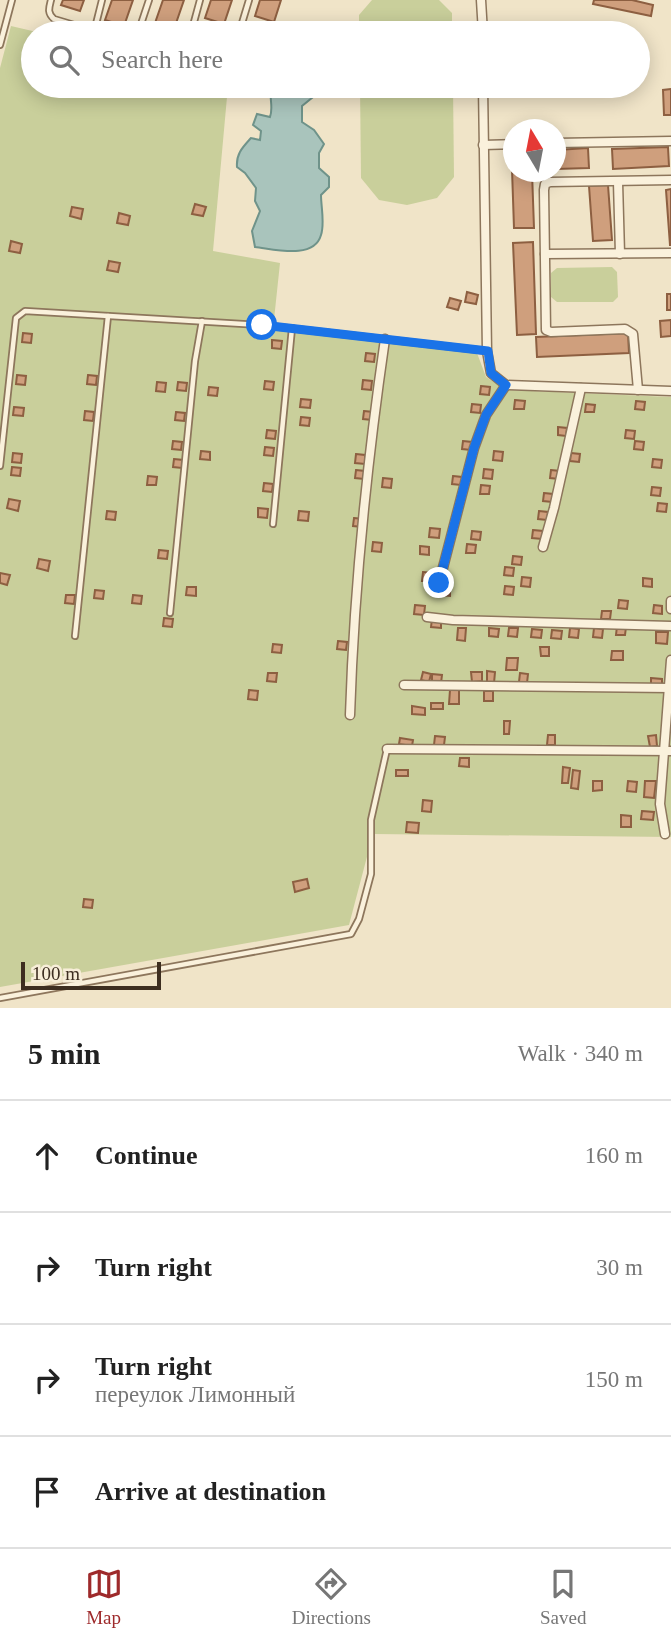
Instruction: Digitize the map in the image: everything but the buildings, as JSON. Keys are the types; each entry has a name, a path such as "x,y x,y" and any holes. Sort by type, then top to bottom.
{"street":[{"path":"481,0 482,21"},
{"path":"483,98 488,351 491,373 506,385 671,391"},
{"path":"566,144 671,141"},
{"path":"483,145 503,144"},
{"path":"638,390 633,334 630,330 546,330 545,184 671,180"},
{"path":"618,181 620,254"},
{"path":"545,254 671,253"},
{"path":"350,715 352,659 384,339"},
{"path":"439,583 474,448 486,415 506,385"},
{"path":"543,547 581,388"},
{"path":"671,601 671,610"},
{"path":"427,617 453,620 671,625"},
{"path":"665,834 660,804 668,750 671,660"},
{"path":"404,685 670,688"},
{"path":"387,749 668,750"}],"lane":[{"path":"0,45 12,0"},
{"path":"51,0 48,10 50,15 66,21"},
{"path":"97,21 102,0"},
{"path":"142,21 149,0"},
{"path":"194,21 200,0"},
{"path":"243,21 250,0"},
{"path":"0,466 16,318 28,311 292,328 488,351"},
{"path":"75,636 108,316"},
{"path":"170,613 195,361 202,321"},
{"path":"273,524 292,328"},
{"path":"0,998 351,934 359,919 370,874 371,820 387,749"}],"green space":[{"path":"372,0 439,0 452,13 452,21 359,21 359,15"},
{"path":"11,26 21,28 21,98 227,98 213,251 280,263 273,329 477,353 486,377 506,390 671,397 671,837 373,834 349,925 0,987 0,68"},
{"path":"360,98 453,98 454,177 437,198 407,205 379,200 361,178"},
{"path":"612,267 617,272 618,297 613,302 557,302 551,297 551,273 557,268"}],"water":[{"path":"271,98 312,98 302,106 302,122 314,130 324,144 319,153 319,168 329,177 329,187 321,195 321,235 317,243 302,250 282,251 255,247 252,231 260,211 255,201 256,188 237,167 239,155 245,145 251,138 260,140 261,131 253,125 257,114 270,117"}],"route":[{"path":"262,325 488,351 491,373 506,385 486,415 474,448 439,583"}]}
